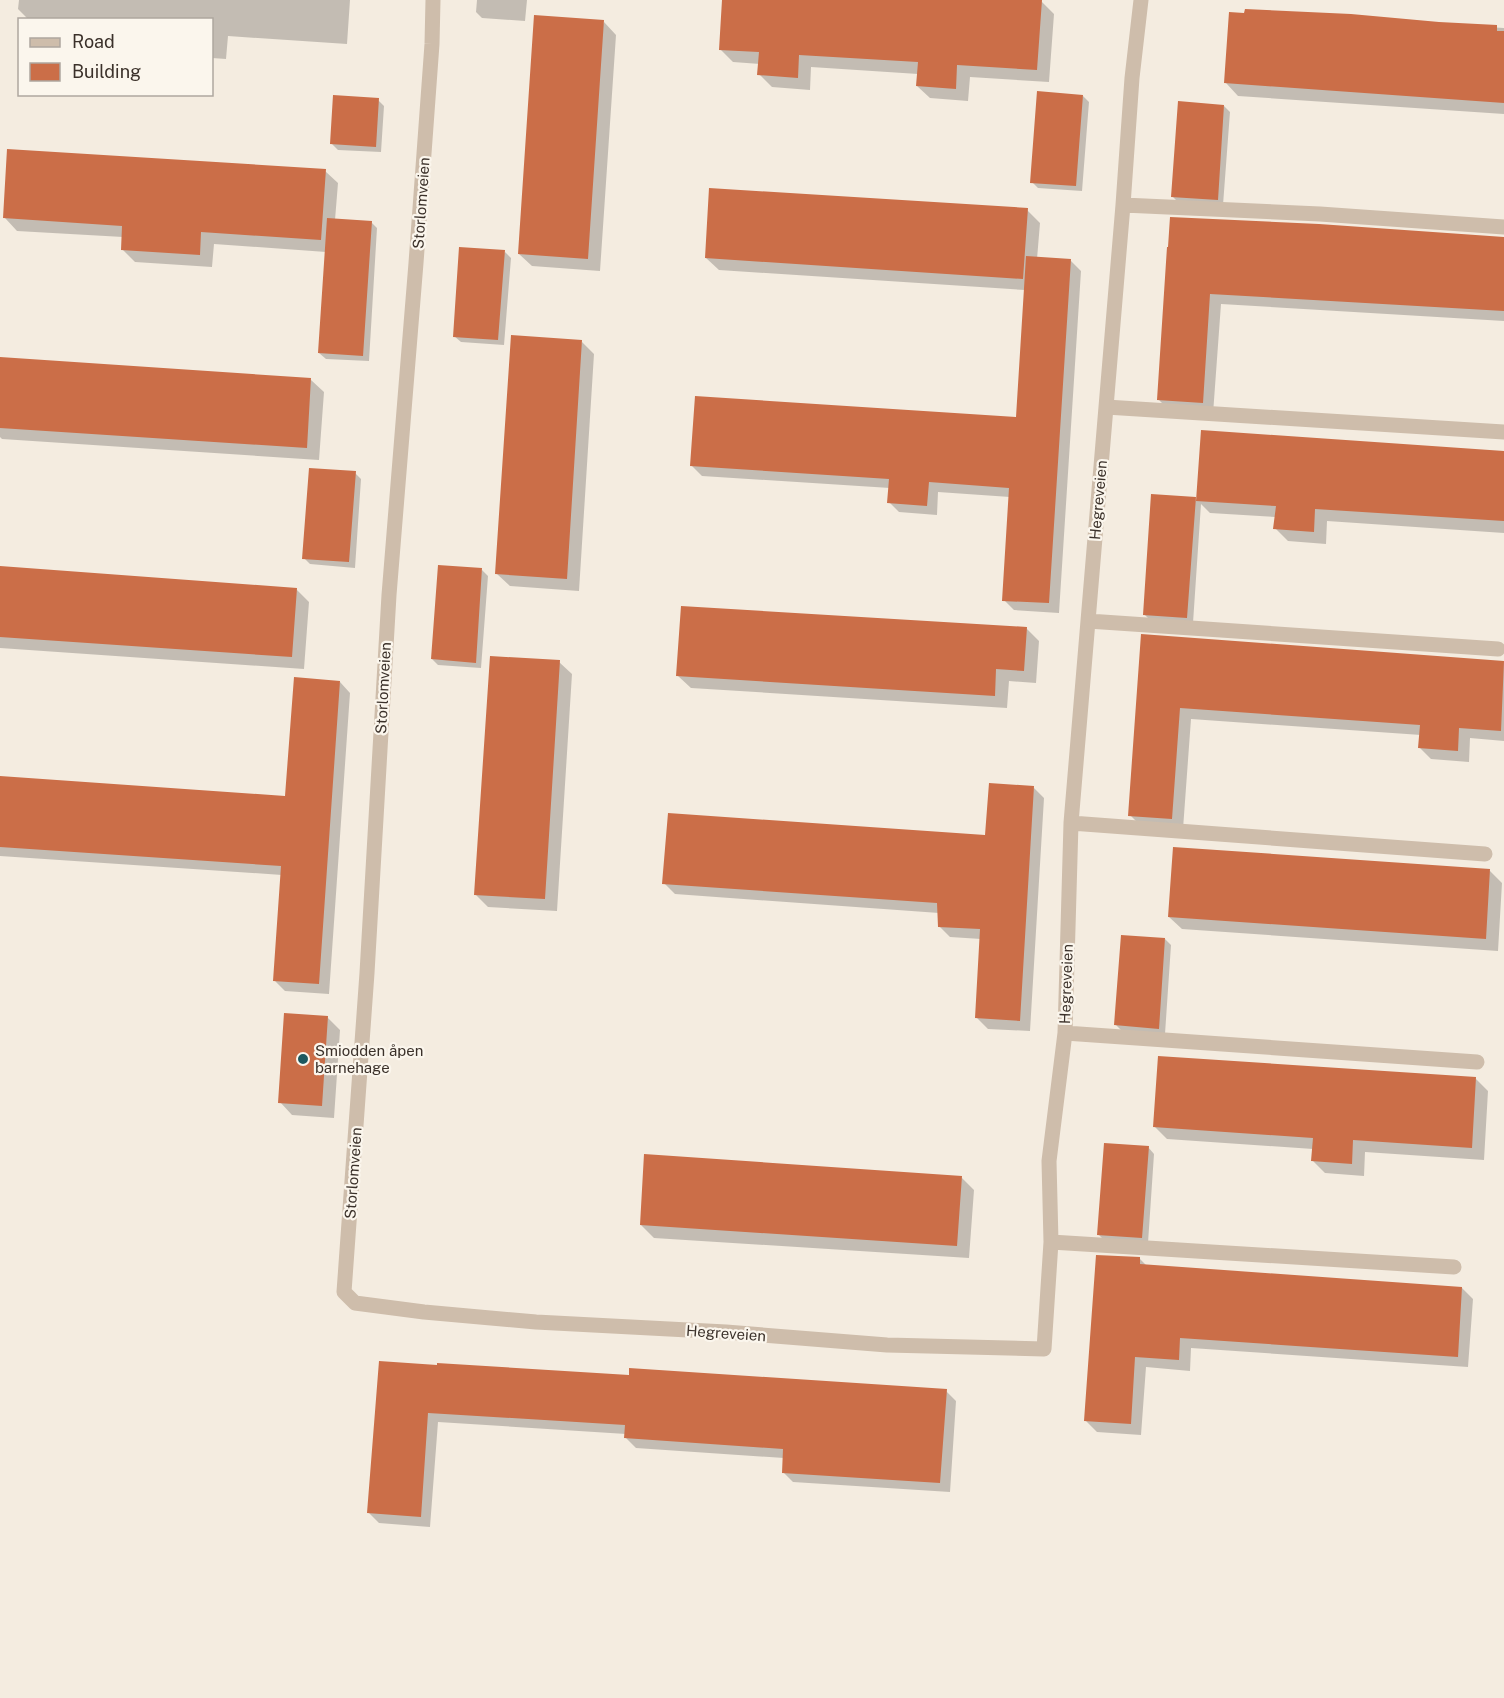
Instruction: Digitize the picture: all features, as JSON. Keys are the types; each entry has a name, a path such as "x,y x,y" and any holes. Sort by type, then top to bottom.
{"street":[{"name":"Storlomveien","path":"423,1312 355,1303 344,1292 368,973 389,596 416,274 433,0"},
{"name":"Hegreveien","path":"423,1312 536,1322 726,1332 887,1345 1044,1349 1051,1242 1048,1161 1065,1033 1071,823 1132,78 1141,0"},
{"path":"1123,205 1320,214 1504,228"},
{"path":"1106,407 1504,432"},
{"path":"1088,621 1498,649"},
{"path":"1071,823 1485,854"},
{"path":"1065,1033 1477,1062"},
{"path":"1051,1242 1454,1267"}],"building":[{"path":"722,0 1042,0 1037,70 957,65 956,89 916,86 918,62 799,55 798,78 757,75 759,52 719,50"},
{"path":"1245,9 1497,25 1497,31 1504,31 1504,103 1224,83 1229,12 1244,13"},
{"path":"534,15 604,20 588,259 518,254"},
{"path":"1037,91 1083,95 1076,186 1030,183"},
{"path":"333,95 379,98 376,147 330,144"},
{"path":"1178,101 1224,105 1218,200 1171,197"},
{"path":"7,149 326,169 321,240 201,232 200,255 121,250 122,226 3,218"},
{"path":"709,188 1028,208 1023,279 705,258"},
{"path":"1170,217 1319,224 1504,237 1504,311 1210,294 1203,403 1157,400"},
{"path":"327,218 372,221 363,356 318,353"},
{"path":"459,247 505,250 498,340 453,337"},
{"path":"1026,256 1071,259 1049,603 1002,601 1009,488 929,482 927,506 887,503 889,479 690,466 695,396 1016,417"},
{"path":"511,335 582,340 567,579 495,574"},
{"path":"0,357 311,378 307,448 0,428"},
{"path":"1201,430 1504,451 1504,521 1315,509 1314,532 1273,529 1276,506 1196,501"},
{"path":"309,468 356,471 349,562 302,559"},
{"path":"1151,494 1196,497 1187,618 1143,615"},
{"path":"438,565 482,568 476,663 431,659"},
{"path":"0,566 297,588 292,657 0,637"},
{"path":"681,606 1027,627 1024,671 996,669 995,696 676,676"},
{"path":"1141,634 1504,661 1501,731 1459,728 1458,751 1418,748 1420,725 1180,708 1172,819 1128,816"},
{"path":"490,656 560,660 545,899 474,895"},
{"path":"294,677 340,681 319,984 273,981 281,866 0,847 0,776 285,796"},
{"path":"989,783 1034,786 1020,1021 975,1018 980,929 938,927 937,903 662,884 668,813 985,835"},
{"path":"1173,847 1490,869 1486,939 1168,917"},
{"path":"1121,935 1165,938 1159,1029 1114,1025"},
{"path":"284,1013 328,1016 322,1106 278,1103"},
{"path":"1158,1056 1476,1077 1472,1148 1353,1140 1352,1164 1311,1161 1313,1138 1153,1127"},
{"path":"1104,1143 1149,1146 1142,1238 1097,1235"},
{"path":"644,1154 962,1176 957,1246 640,1225"},
{"path":"1096,1255 1140,1257 1140,1264 1462,1287 1458,1357 1180,1338 1179,1360 1135,1357 1131,1424 1084,1421"},
{"path":"379,1361 629,1375 629,1368 947,1389 940,1483 782,1473 783,1449 624,1438 625,1425 428,1413 421,1517 367,1513"}],"place":[{"name":"Smiodden åpen barnehage","path":"303,1059"}]}
